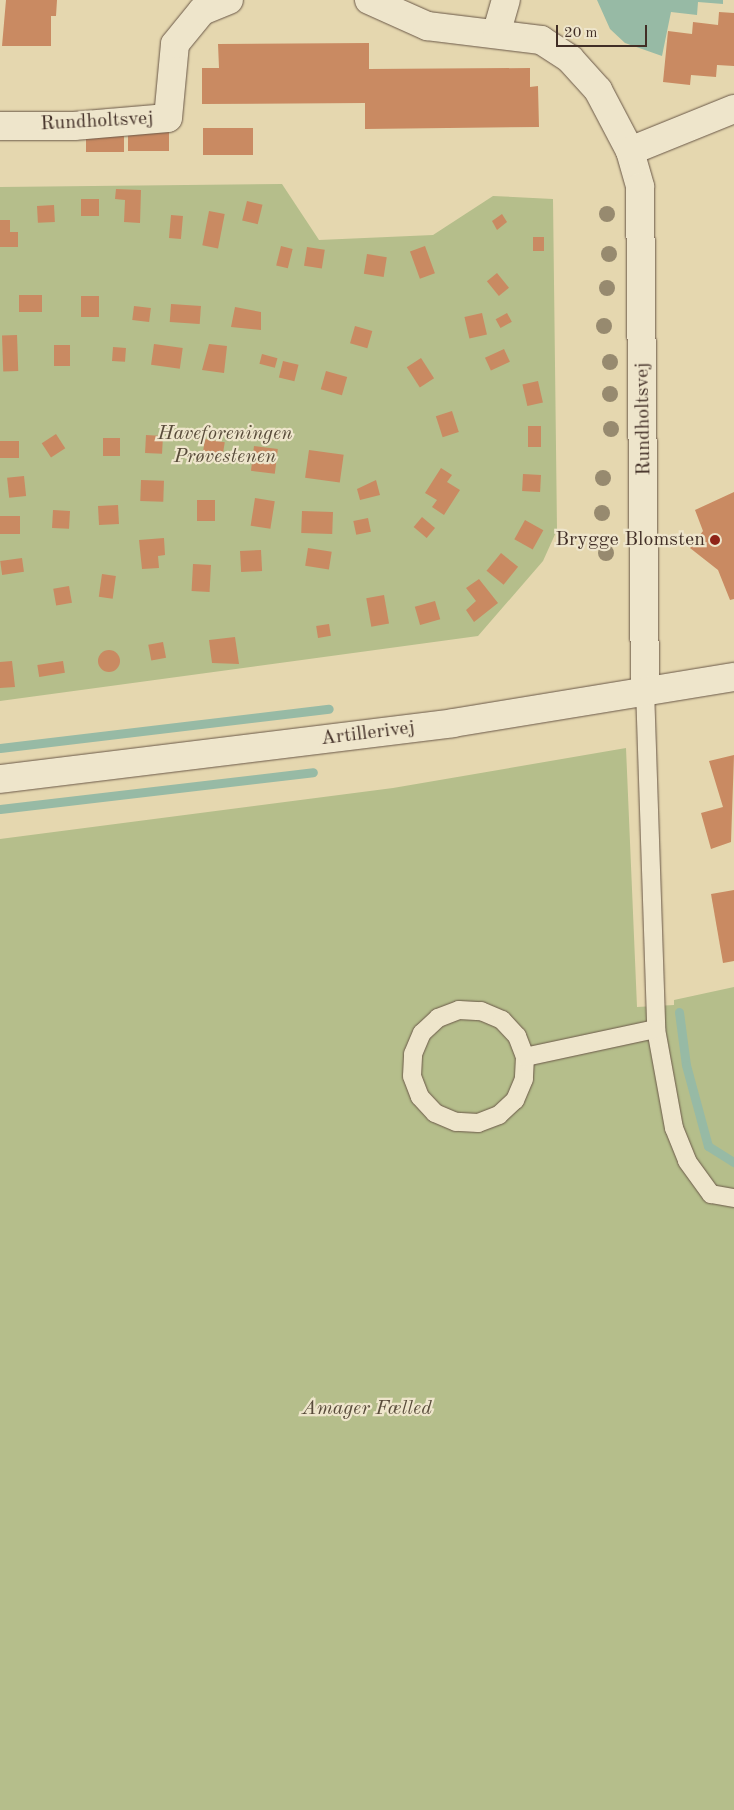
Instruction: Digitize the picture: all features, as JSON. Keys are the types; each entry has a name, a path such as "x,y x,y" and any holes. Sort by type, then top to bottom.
{"street":[{"name":"Rundholtsvej","path":"0,126 74,126 168,118 175,44 202,11 229,0"},
{"name":"Rundholtsvej","path":"368,0 427,26 497,31 541,40 570,59 598,90 630,151 640,188 646,689"},
{"path":"497,31 506,0"},
{"path":"630,151 734,109"},
{"name":"Artillerivej","path":"0,779 453,723 646,689 734,677"}],"lane":[{"path":"646,689 656,1029 674,1128 686,1161 711,1194 734,1198"},
{"path":"459,1010 481,1011 502,1020 517,1036 525,1057 524,1079 515,1100 499,1115 478,1123 456,1122 435,1113 420,1097 412,1076 413,1054 422,1033 438,1018 459,1010"},
{"path":"525,1057 656,1029"}],"green space":[{"name":"Haveforeningen Prøvestenen","path":"282,184 319,240 433,235 493,196 553,199 557,530 543,561 478,636 0,701 0,187"},
{"name":"Amager Fælled","path":"626,748 637,1007 674,1005 674,1000 734,987 734,1810 0,1810 0,839 393,788"}],"shaded area":[{"path":"597,0 723,0 723,4 698,2 697,15 671,12 662,56 625,43 610,29"}],"building":[{"path":"6,0 57,0 56,16 51,16 51,46 2,46"},
{"path":"719,12 734,13 734,66 717,65 716,77 691,75 690,85 663,82 668,31 692,34 693,22 718,25"},
{"path":"369,43 369,69 530,68 530,87 538,86 539,127 365,129 365,103 202,104 202,68 219,68 218,44"},
{"path":"86,126 124,126 124,152 86,152"},
{"path":"203,128 253,128 253,155 203,155"},
{"path":"128,131 169,131 169,151 128,151"},
{"path":"116,189 141,190 140,223 124,222 125,200 115,199"},
{"path":"81,199 99,199 99,216 81,216"},
{"path":"247,201 263,205 258,224 242,220"},
{"path":"54,205 55,222 38,223 37,206"},
{"path":"209,211 225,214 218,248 202,245"},
{"path":"502,214 507,222 497,230 492,221"},
{"path":"171,215 183,216 181,239 169,238"},
{"path":"0,220 10,220 10,232 18,232 18,247 0,247"},
{"path":"533,237 544,237 544,251 533,251"},
{"path":"281,246 293,249 288,268 276,265"},
{"path":"425,246 435,273 420,279 410,251"},
{"path":"307,247 325,250 322,269 304,266"},
{"path":"367,254 387,257 384,277 364,274"},
{"path":"497,273 509,288 499,296 487,281"},
{"path":"19,295 42,295 42,312 19,312"},
{"path":"81,296 99,296 99,317 81,317"},
{"path":"171,304 201,306 200,324 170,322"},
{"path":"134,306 151,308 149,322 132,320"},
{"path":"235,307 261,312 261,330 231,327"},
{"path":"482,313 487,334 469,338 464,317"},
{"path":"507,313 512,322 500,328 496,319"},
{"path":"355,326 372,331 367,348 350,343"},
{"path":"17,335 18,371 3,372 2,336"},
{"path":"154,344 183,348 180,369 151,365"},
{"path":"209,344 227,346 224,373 202,370"},
{"path":"54,345 70,345 70,366 54,366"},
{"path":"113,347 126,348 125,362 112,361"},
{"path":"504,349 510,362 491,371 485,358"},
{"path":"262,354 277,358 275,368 259,364"},
{"path":"421,358 434,378 420,387 407,367"},
{"path":"283,361 299,365 294,381 279,377"},
{"path":"326,371 347,377 342,395 321,389"},
{"path":"538,381 543,402 527,406 522,385"},
{"path":"452,411 459,432 443,437 436,416"},
{"path":"528,426 541,426 541,447 528,447"},
{"path":"56,434 65,448 51,458 42,443"},
{"path":"146,435 163,436 162,454 145,453"},
{"path":"103,438 120,438 120,456 103,456"},
{"path":"205,439 225,442 222,460 202,457"},
{"path":"0,441 19,441 19,458 0,458"},
{"path":"254,446 278,449 275,474 251,471"},
{"path":"309,450 344,455 340,483 305,478"},
{"path":"441,468 452,475 447,482 460,490 444,515 432,507 437,500 425,493"},
{"path":"523,474 541,475 540,492 522,491"},
{"path":"24,476 26,496 9,498 7,478"},
{"path":"141,480 164,481 163,502 140,501"},
{"path":"376,480 380,495 360,500 357,489"},
{"name":"Brygge Blomsten","path":"734,492 734,599 730,600 718,570 690,548 703,531 695,510"},
{"path":"255,498 275,501 270,529 251,526"},
{"path":"197,500 215,500 215,521 197,521"},
{"path":"118,505 119,524 99,525 98,506"},
{"path":"53,510 70,511 69,529 52,528"},
{"path":"302,511 333,512 332,534 301,533"},
{"path":"0,516 20,516 20,534 0,534"},
{"path":"422,517 435,528 427,538 414,527"},
{"path":"368,518 371,532 356,535 353,521"},
{"path":"525,520 543,530 533,549 514,539"},
{"path":"164,538 165,555 158,556 159,568 142,569 139,540"},
{"path":"308,548 332,552 329,570 305,566"},
{"path":"261,550 262,571 241,572 240,551"},
{"path":"501,553 518,567 504,585 487,571"},
{"path":"22,558 24,572 2,575 0,561"},
{"path":"193,564 211,565 210,592 192,591"},
{"path":"102,574 116,576 113,599 99,597"},
{"path":"479,579 498,603 474,622 466,610 476,601 466,588"},
{"path":"69,586 72,603 56,606 53,589"},
{"path":"384,595 389,624 371,627 366,598"},
{"path":"435,601 440,619 420,625 415,607"},
{"path":"329,624 331,636 318,638 316,626"},
{"path":"235,637 239,664 212,663 209,640"},
{"path":"163,642 166,658 151,661 148,645"},
{"path":"109,650 117,653 120,661 117,669 109,672 101,669 98,661 101,653"},
{"path":"12,661 15,687 0,688 0,662"},
{"path":"63,661 65,673 39,677 37,665"},
{"path":"734,755 731,842 711,849 701,813 723,807 709,761"},
{"path":"734,890 734,961 723,963 711,894"}],"waterway":[{"path":"0,748 329,709"},
{"path":"0,809 313,772"},
{"path":"679,1012 686,1065 708,1146 734,1162"}],"place":[{"name":"Brygge Blomsten","path":"715,540"}]}
